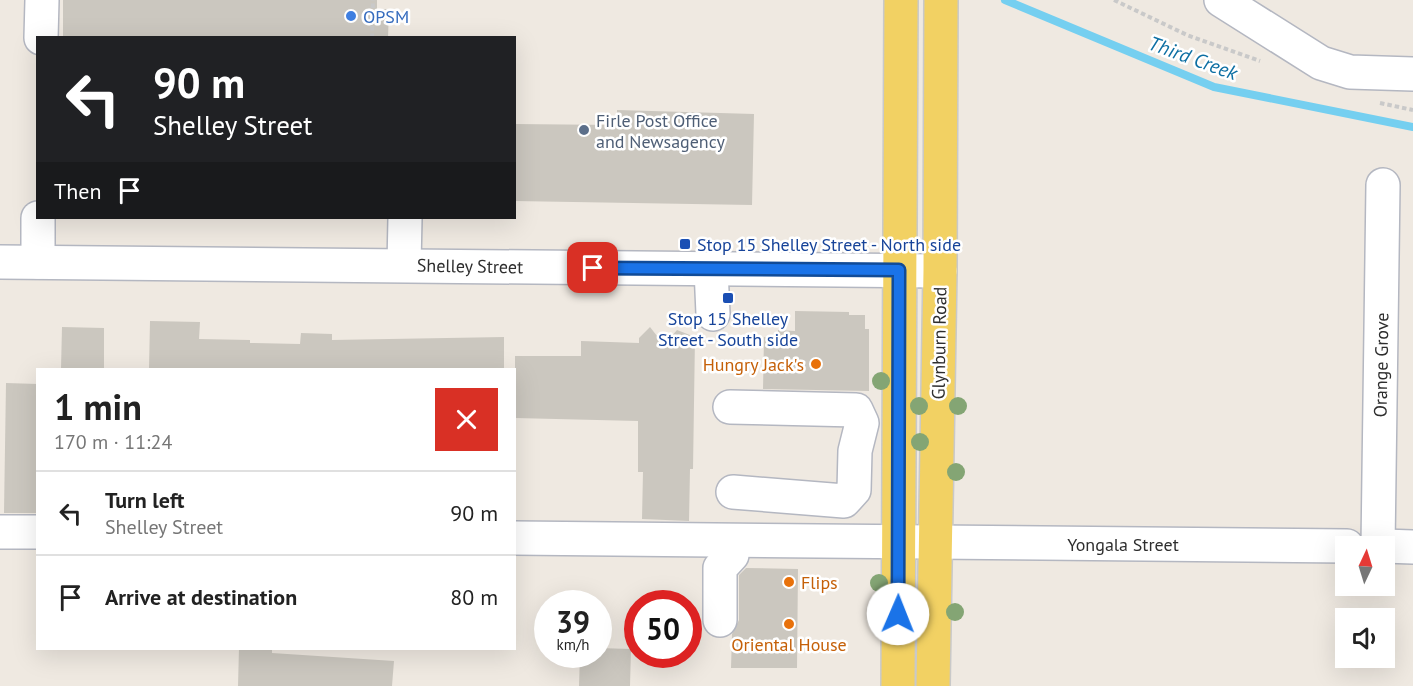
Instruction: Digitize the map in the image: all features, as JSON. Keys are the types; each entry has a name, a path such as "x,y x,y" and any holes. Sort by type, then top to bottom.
{"main road":[{"path":"898,686 901,0"},
{"name":"Glynburn Road","path":"933,686 940,271 941,0"}],"street":[{"path":"41,36 42,0"},
{"path":"1221,0 1321,63 1350,72 1413,74"},
{"name":"Orange Grove","path":"1378,536 1383,185"},
{"path":"38,219 38,262"},
{"path":"404,265 405,219"},
{"name":"Shelley Street","path":"0,261 940,271"},
{"path":"711,269 713,314"},
{"path":"516,538 732,515 850,521 856,517 861,502 855,451 862,423 856,410 730,407"},
{"path":"720,620 720,568 732,555 732,515"},
{"name":"Yongala Street","path":"732,515 836,555 899,543 1335,546"},
{"path":"0,532 36,532"},
{"path":"1395,546 1413,547"}],"path":[{"path":"372,36 373,0"}],"building":[{"path":"63,0 377,0 377,9 389,9 388,36 63,36"},
{"path":"617,110 754,114 752,205 516,201 516,124 617,125"},
{"name":"Hungry Jack's","path":"795,311 849,312 849,315 865,315 865,329 869,329 869,391 763,389 764,337 778,338 778,330 795,331"},
{"path":"150,321 200,322 199,339 250,340 250,343 300,344 301,333 332,334 332,340 504,337 504,368 149,368"},
{"path":"62,327 104,328 104,368 61,368"},
{"path":"650,327 664,345 677,330 695,337 693,469 690,469 689,521 642,519 643,472 638,472 638,421 516,418 515,356 581,356 581,341 639,343 639,338"},
{"path":"6,383 36,384 36,513 4,513"},
{"path":"746,568 798,569 797,668 731,668 732,634 739,620 739,575"},
{"path":"612,648 624,649 624,668 630,668 630,686 579,686 580,668 612,668"},
{"path":"239,650 272,650 272,653 394,661 392,686 238,686"}],"waterway":[{"name":"Third Creek","path":"1005,0 1214,87 1413,127"}],"place":[{"name":"OPSM","path":"351,16"},
{"name":"Firle Post Office and Newsagency","path":"584,130"},
{"name":"Stop 15 Shelley Street - North side","path":"685,244"},
{"name":"Stop 15 Shelley Street - South side","path":"728,298"},
{"name":"Hungry Jack's","path":"816,364"},
{"name":"Flips","path":"789,582"},
{"name":"Oriental House","path":"789,624"}],"route":[{"path":"593,268 899,270 898,614"}]}
